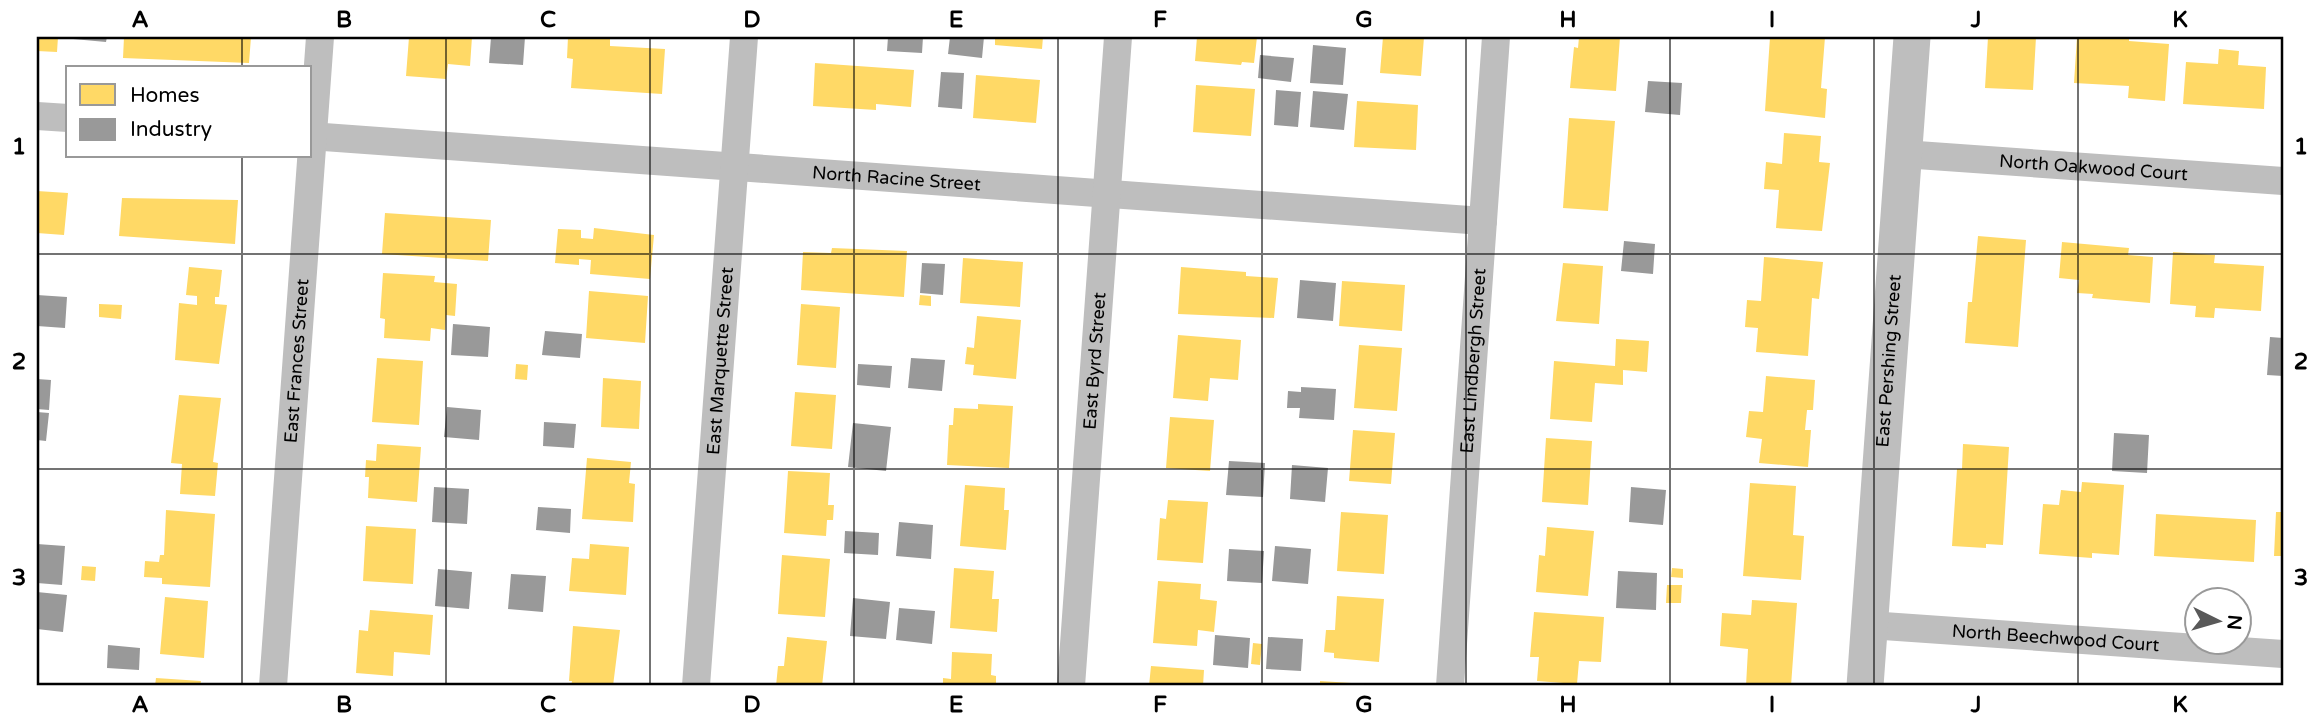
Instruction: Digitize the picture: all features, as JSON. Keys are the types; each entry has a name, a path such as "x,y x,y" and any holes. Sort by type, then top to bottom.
{"street":[{"name":"East Frances Street","path":"312,125 320,37"},
{"name":"East Marquette Street","path":"696,686 744,37"},
{"name":"East Byrd Street","path":"1071,686 1118,37"},
{"name":"East Lindbergh Street","path":"1451,686 1496,37"},
{"name":"East Pershing Street","path":"1865,686 1912,37"},
{"path":"37,116 66,118"},
{"name":"North Racine Street","path":"312,136 734,169 1483,221"},
{"name":"North Oakwood Court","path":"1903,154 2283,181"},
{"name":"East Frances Street","path":"273,686 309,158"},
{"name":"North Beechwood Court","path":"1870,625 2283,654"}],"building: Homes":[{"path":"37,37 58,37 57,52 37,51"},
{"path":"124,37 251,37 249,63 123,58"},
{"path":"409,37 472,37 470,66 448,64 446,79 406,76"},
{"path":"568,37 610,38 610,46 665,49 662,94 571,88 573,59 567,58"},
{"path":"995,37 1043,37 1042,49 995,45"},
{"path":"1197,37 1257,37 1254,63 1242,62 1241,65 1195,61"},
{"path":"1383,37 1424,37 1421,76 1380,73"},
{"path":"1579,37 1620,37 1616,91 1570,88 1574,47 1578,48"},
{"path":"1770,37 1825,37 1821,88 1827,89 1825,118 1765,111"},
{"path":"1988,37 2036,37 2033,90 1985,88"},
{"path":"2077,37 2129,37 2129,41 2169,44 2165,101 2128,98 2129,86 2074,83"},
{"path":"2219,49 2239,51 2238,65 2266,67 2264,109 2183,104 2186,62 2218,64"},
{"path":"815,63 914,70 911,107 876,104 876,110 813,106"},
{"path":"976,75 1040,80 1036,123 973,118"},
{"path":"1196,85 1255,89 1251,136 1193,132"},
{"path":"1357,101 1418,105 1416,150 1354,147"},
{"path":"1569,118 1615,121 1608,211 1563,208"},
{"path":"1784,133 1821,136 1819,162 1830,163 1822,231 1776,228 1779,190 1764,189 1766,162 1782,164"},
{"path":"37,191 68,193 64,235 37,233"},
{"path":"122,198 238,200 235,244 119,236"},
{"path":"385,213 491,220 488,261 382,254"},
{"path":"594,228 654,235 650,279 590,274 591,260 579,259 579,265 555,263 558,229 581,230 581,238 593,239"},
{"path":"1978,236 2026,240 2018,347 1965,343"},
{"path":"2062,242 2129,248 2128,255 2153,257 2150,303 2092,298 2093,294 2077,293 2079,280 2059,278"},
{"path":"832,248 907,251 904,297 801,290 803,252 831,253"},
{"path":"2173,252 2215,255 2214,263 2264,266 2261,311 2215,308 2214,318 2195,317 2196,306 2170,304"},
{"path":"1764,257 1823,262 1819,299 1812,298 1808,356 1756,352 1758,328 1745,327 1747,300 1761,301"},
{"path":"963,258 1023,262 1020,307 960,303"},
{"path":"1563,263 1603,266 1599,324 1556,321"},
{"path":"189,267 222,270 219,297 215,297 215,304 227,305 219,364 175,360 179,303 197,305 197,296 186,295"},
{"path":"1181,267 1246,272 1246,276 1278,278 1274,318 1178,314"},
{"path":"383,273 435,276 434,282 457,284 455,316 446,315 445,330 431,328 430,341 384,338 385,319 380,318"},
{"path":"1342,281 1405,285 1402,331 1339,326"},
{"path":"589,291 648,296 645,343 586,338"},
{"path":"920,295 931,296 931,306 919,305"},
{"path":"99,304 122,305 121,319 99,317"},
{"path":"801,304 840,307 836,368 797,365"},
{"path":"977,316 1021,320 1016,379 973,375 974,365 965,364 967,347 974,348"},
{"path":"1178,335 1241,340 1238,380 1210,378 1208,401 1173,398"},
{"path":"1616,339 1649,341 1647,372 1623,370 1623,385 1595,383 1592,422 1550,419 1554,361 1615,366"},
{"path":"1359,345 1402,348 1397,411 1354,408"},
{"path":"377,358 423,361 419,425 372,422"},
{"path":"516,364 528,365 527,380 515,379"},
{"path":"1766,376 1815,380 1813,410 1807,410 1805,430 1811,430 1808,467 1759,463 1762,439 1746,437 1749,411 1763,412"},
{"path":"603,378 641,381 639,429 601,427"},
{"path":"795,392 836,395 832,449 791,446"},
{"path":"179,395 221,398 213,462 218,463 215,496 180,494 182,464 171,463"},
{"path":"978,404 1013,406 1009,468 947,465 949,425 953,425 954,408 978,409"},
{"path":"1170,417 1214,420 1210,471 1166,468"},
{"path":"1353,430 1395,433 1391,484 1349,481"},
{"path":"1546,438 1592,441 1588,505 1542,502"},
{"path":"377,444 421,447 417,502 368,498 369,477 365,477 366,460 376,461"},
{"path":"1963,444 2009,447 2003,545 1986,544 1986,548 1952,546 1957,469 1962,469"},
{"path":"587,458 631,462 629,483 635,484 633,522 582,519"},
{"path":"788,471 830,473 828,505 834,505 833,520 827,520 826,536 784,533"},
{"path":"2082,482 2124,485 2119,555 2092,553 2092,558 2039,554 2043,504 2059,505 2061,490 2081,492"},
{"path":"1750,483 1796,486 1793,535 1804,536 1801,580 1743,576"},
{"path":"965,485 1005,488 1004,510 1009,510 1006,550 960,546"},
{"path":"1168,500 1208,502 1203,563 1157,560 1160,518 1166,519"},
{"path":"166,510 215,514 210,587 162,584 162,578 144,577 145,561 159,562 160,555 164,555"},
{"path":"1341,512 1388,515 1384,574 1337,571"},
{"path":"2276,512 2283,512 2283,556 2274,556"},
{"path":"2156,514 2256,520 2254,562 2154,556"},
{"path":"366,526 416,529 413,584 363,581"},
{"path":"1547,527 1594,531 1588,596 1536,592 1539,555 1545,556"},
{"path":"590,544 629,547 626,595 569,591 572,558 589,559"},
{"path":"782,555 830,559 825,617 778,614"},
{"path":"82,566 96,567 95,581 81,580"},
{"path":"954,568 994,571 992,599 999,599 997,632 950,628"},
{"path":"1672,568 1683,569 1683,578 1671,577"},
{"path":"1158,581 1201,584 1200,599 1217,601 1214,632 1198,630 1197,646 1153,643"},
{"path":"1667,585 1682,585 1681,603 1666,603"},
{"path":"1337,596 1384,599 1379,662 1334,658 1334,653 1324,652 1326,630 1335,630"},
{"path":"165,597 208,601 204,658 160,654"},
{"path":"1752,600 1797,603 1791,686 1746,686 1748,649 1720,646 1722,613 1751,615"},
{"path":"370,610 433,615 430,655 394,652 393,676 356,673 359,630 368,631"},
{"path":"1534,612 1604,617 1601,662 1579,661 1577,684 1537,681 1539,657 1530,657"},
{"path":"573,626 620,630 613,686 571,686 572,681 569,681"},
{"path":"787,637 827,641 822,686 776,686 778,666 784,666"},
{"path":"1253,643 1262,644 1260,665 1251,664"},
{"path":"952,652 992,654 991,675 996,676 996,686 943,686 943,678 951,679"},
{"path":"1151,666 1204,670 1203,686 1149,686"},
{"path":"156,678 201,681 200,686 155,686"},
{"path":"1320,681 1367,684 1367,686 1320,686"}],"building: Industry":[{"path":"73,37 107,37 106,42"},
{"path":"491,37 525,37 523,65 489,63"},
{"path":"888,37 923,37 922,53 887,51"},
{"path":"950,37 984,37 982,58 948,54"},
{"path":"1313,45 1346,48 1343,85 1310,83"},
{"path":"1260,55 1294,58 1291,82 1258,78"},
{"path":"941,72 964,73 962,109 938,107"},
{"path":"1648,81 1682,83 1680,115 1645,112"},
{"path":"1276,90 1301,92 1298,127 1274,125"},
{"path":"1313,91 1348,94 1344,130 1310,127"},
{"path":"1624,241 1655,244 1653,274 1621,271"},
{"path":"922,263 945,264 943,295 920,293"},
{"path":"1300,280 1336,283 1333,321 1297,318"},
{"path":"37,295 67,297 65,328 37,326"},
{"path":"453,324 490,327 488,357 451,355"},
{"path":"545,331 582,334 580,358 542,355"},
{"path":"2270,337 2283,338 2283,376 2267,375"},
{"path":"911,358 945,360 942,391 908,388"},
{"path":"858,364 892,366 890,388 857,385"},
{"path":"37,379 51,380 49,410 37,409"},
{"path":"1301,387 1336,389 1334,420 1299,418 1300,408 1287,408 1288,391 1301,392"},
{"path":"447,407 481,410 479,440 444,437"},
{"path":"37,412 49,413 46,441 37,440"},
{"path":"544,422 576,424 574,448 543,446"},
{"path":"853,423 891,427 886,471 848,467"},
{"path":"2114,433 2149,435 2147,473 2112,471"},
{"path":"1229,461 1265,463 1263,497 1226,495"},
{"path":"1292,465 1328,468 1325,502 1290,499"},
{"path":"434,487 469,489 467,524 432,522"},
{"path":"1631,487 1666,490 1663,525 1629,522"},
{"path":"538,507 571,509 570,533 536,530"},
{"path":"899,522 933,525 931,559 896,556"},
{"path":"845,531 879,533 878,555 844,553"},
{"path":"37,544 65,546 62,585 37,583"},
{"path":"1275,546 1311,549 1308,584 1272,581"},
{"path":"1229,549 1264,551 1262,583 1227,581"},
{"path":"438,569 472,572 469,609 435,606"},
{"path":"1618,571 1657,573 1656,610 1616,608"},
{"path":"511,574 546,576 543,612 508,609"},
{"path":"37,592 67,595 63,632 37,629"},
{"path":"853,598 890,602 886,639 850,636"},
{"path":"899,608 935,611 932,644 896,640"},
{"path":"1215,635 1250,638 1248,668 1213,665"},
{"path":"1268,637 1303,639 1301,671 1266,669"},
{"path":"108,645 140,648 139,670 107,668"}]}
